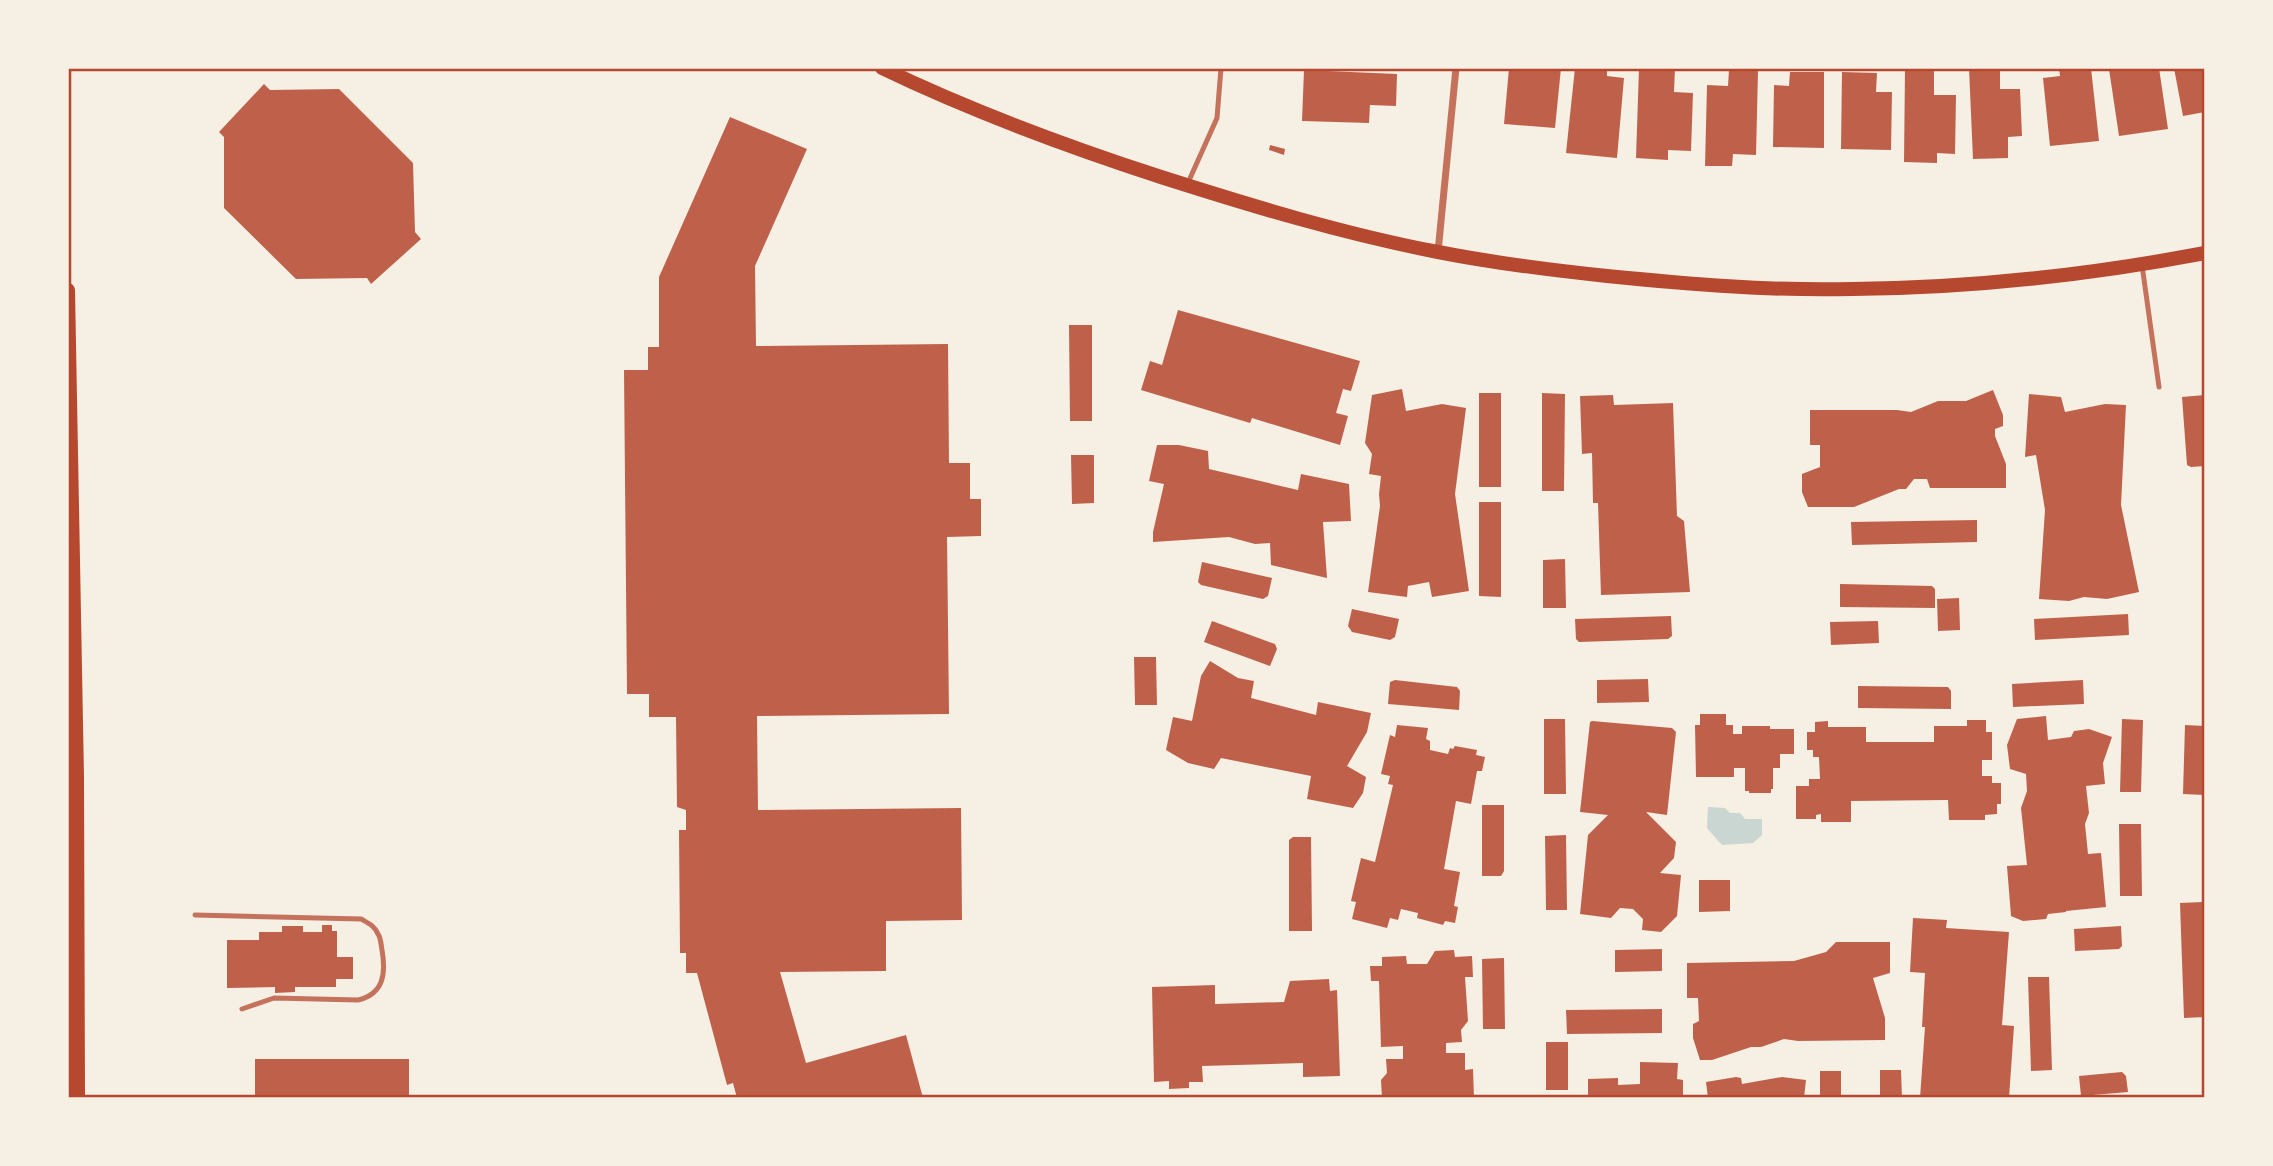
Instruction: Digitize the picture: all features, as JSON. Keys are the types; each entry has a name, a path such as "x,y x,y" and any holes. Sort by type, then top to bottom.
{"main road":[{"path":"882,68 983,114 1187,185 1338,229 1438,253 1524,267 1687,284 1851,289 1922,287 2066,274 2142,265 2205,253"},
{"path":"68,290 78,1098"}],"street":[{"path":"1438,253 1456,68"}],"lane":[{"path":"1187,185 1217,118 1222,68"},
{"path":"2142,265 2159,387"},
{"path":"195,915 361,919 371,924 379,934 384,963 382,982 371,997 358,1000 274,998 242,1009"}],"shaded area":[{"path":"1708,807 1725,808 1730,813 1740,813 1745,819 1762,819 1762,835 1753,843 1722,845 1707,828"}],"building":[{"path":"1509,68 1561,68 1555,128 1504,124"},
{"path":"1575,68 1607,68 1607,76 1624,78 1617,158 1566,153"},
{"path":"1639,68 1675,68 1674,92 1693,93 1691,151 1668,150 1668,160 1636,158"},
{"path":"1969,68 2000,68 2000,89 2020,89 2022,136 2008,137 2008,158 1973,159"},
{"path":"2059,68 2091,68 2099,141 2050,146 2043,78 2060,76"},
{"path":"2159,68 2168,129 2119,136 2109,69"},
{"path":"2174,68 2205,68 2205,112 2183,116"},
{"path":"1905,69 1934,70 1934,95 1956,95 1955,154 1937,153 1937,163 1904,162"},
{"path":"1304,70 1397,74 1396,106 1370,105 1369,123 1302,121"},
{"path":"1729,70 1758,71 1756,155 1733,154 1732,166 1705,166 1707,85 1728,86"},
{"path":"1790,72 1824,72 1824,148 1773,147 1774,85 1789,86"},
{"path":"1842,72 1877,73 1876,92 1892,92 1891,150 1841,149"},
{"path":"264,84 270,90 339,89 413,163 415,232 421,239 371,284 367,278 296,279 224,208 224,137 219,132"},
{"path":"730,117 807,149 755,266 756,346 948,344 949,463 970,463 970,499 981,499 981,536 947,537 949,714 757,716 758,810 961,808 962,920 886,921 886,971 780,972 806,1063 906,1035 923,1098 737,1098 733,1083 727,1085 697,973 686,973 686,953 680,953 679,830 686,830 686,810 677,807 676,717 649,717 649,694 627,694 624,370 648,370 648,347 659,347 659,277"},
{"path":"1270,145 1285,149 1284,155 1269,150"},
{"path":"1178,310 1360,361 1351,391 1343,389 1336,413 1348,416 1340,445 1252,418 1250,423 1141,390 1150,361 1162,365"},
{"path":"1069,325 1092,325 1092,421 1070,421"},
{"path":"1402,389 1406,411 1442,404 1466,408 1455,494 1469,591 1432,597 1429,582 1408,586 1407,597 1368,592 1380,506 1381,476 1369,474 1372,454 1365,443 1372,395"},
{"path":"1993,390 2003,415 2003,426 1995,429 1995,436 2006,464 2006,488 1930,488 1927,479 1914,479 1906,489 1899,489 1854,507 1808,507 1802,492 1802,474 1820,467 1820,445 1810,445 1810,410 1911,412 1938,401 1966,401"},
{"path":"1479,393 1501,393 1501,487 1479,487"},
{"path":"1542,393 1565,394 1564,491 1542,491"},
{"path":"2029,394 2061,397 2065,412 2105,404 2126,405 2121,505 2139,592 2107,599 2039,599 2045,510 2036,455 2025,457"},
{"path":"1613,395 1614,405 1673,403 1677,516 1684,521 1690,592 1601,595 1598,503 1593,503 1592,453 1582,454 1580,396"},
{"path":"2205,395 2205,466 2191,467 2187,465 2182,397"},
{"path":"1157,445 1179,445 1208,451 1209,469 1298,490 1301,474 1349,484 1351,521 1323,522 1327,578 1271,565 1270,543 1255,544 1229,537 1153,542 1164,484 1149,481"},
{"path":"1071,455 1094,455 1094,503 1072,504"},
{"path":"1479,502 1501,502 1501,597 1479,596"},
{"path":"1977,520 1977,542 1852,545 1851,522"},
{"path":"1565,559 1566,608 1543,608 1543,560"},
{"path":"1202,562 1272,578 1268,596 1263,599 1201,585 1198,582"},
{"path":"1840,584 1932,586 1935,589 1935,608 1840,607"},
{"path":"1959,598 1960,630 1938,631 1937,599"},
{"path":"1352,609 1399,619 1395,637 1390,640 1352,632 1348,626"},
{"path":"2128,614 2129,635 2035,640 2034,619"},
{"path":"1671,616 1672,636 1668,639 1579,642 1576,639 1575,619"},
{"path":"1212,621 1275,644 1277,649 1270,666 1204,642"},
{"path":"1878,621 1879,643 1831,645 1830,622"},
{"path":"1134,657 1156,657 1157,705 1135,705"},
{"path":"1210,661 1238,678 1254,681 1251,698 1316,715 1318,702 1371,713 1367,732 1347,766 1366,777 1363,793 1353,808 1307,799 1311,776 1221,758 1214,769 1188,763 1166,750 1173,717 1192,721 1201,676"},
{"path":"1648,679 1649,702 1597,703 1597,680"},
{"path":"1395,680 1457,687 1460,691 1459,710 1388,704 1390,682"},
{"path":"2083,680 2084,704 2013,707 2012,684"},
{"path":"1858,686 1948,687 1951,691 1951,709 1858,708"},
{"path":"1700,714 1726,714 1726,725 1733,725 1733,734 1742,734 1742,726 1794,729 1794,754 1780,754 1780,768 1773,768 1771,793 1745,791 1745,768 1734,768 1734,777 1696,777 1695,725 1700,725"},
{"path":"2046,716 2048,740 2071,737 2074,731 2089,729 2112,737 2103,763 2105,784 2086,786 2089,813 2085,824 2088,854 2101,853 2106,907 2048,914 2046,919 2023,921 2011,916 2007,866 2027,865 2021,808 2027,791 2026,774 2010,769 2007,745 2017,719"},
{"path":"1544,719 1565,719 1566,794 1544,794"},
{"path":"2122,719 2143,720 2141,792 2120,792"},
{"path":"1967,720 1986,720 1986,732 1992,732 1992,760 1982,760 1982,776 1992,776 1992,783 2001,783 2001,804 1997,804 1997,814 1985,815 1985,820 1949,820 1948,800 1851,801 1851,822 1821,822 1821,814 1816,815 1816,819 1796,819 1796,786 1809,786 1809,779 1820,779 1819,757 1813,757 1813,750 1807,750 1807,732 1815,732 1815,722 1828,721 1828,727 1866,727 1866,742 1934,742 1934,726 1967,726"},
{"path":"1592,721 1672,728 1676,732 1667,815 1646,812 1676,842 1674,858 1660,873 1681,875 1677,916 1661,932 1642,930 1643,919 1633,909 1620,908 1611,918 1580,914 1588,835 1608,815 1580,812"},
{"path":"1397,725 1428,728 1426,739 1430,741 1430,750 1448,754 1450,748 1455,746 1477,750 1476,755 1485,757 1482,771 1477,771 1471,804 1456,801 1444,869 1460,872 1454,906 1458,907 1455,923 1445,921 1443,925 1417,918 1418,913 1401,909 1398,920 1390,918 1387,928 1352,919 1356,902 1351,901 1361,858 1375,862 1393,785 1388,784 1390,776 1381,774 1390,735 1395,737"},
{"path":"2185,725 2205,726 2205,795 2183,794"},
{"path":"1482,805 1504,805 1504,871 1501,876 1482,876"},
{"path":"2119,824 2141,824 2142,896 2120,896"},
{"path":"1566,835 1567,910 1546,910 1545,836"},
{"path":"1293,837 1311,837 1312,931 1289,931 1289,840"},
{"path":"1699,880 1730,880 1730,911 1699,912"},
{"path":"2202,902 2205,1017 2184,1018 2180,903"},
{"path":"1913,918 1947,920 1946,928 2009,932 2002,1025 2014,1026 2009,1098 1920,1098 1925,1027 1922,1027 1925,973 1910,972"},
{"path":"322,925 332,925 332,931 337,931 337,957 353,957 353,979 336,979 336,987 295,987 295,992 275,993 275,987 227,988 227,940 259,940 259,932 282,932 282,926 303,926 303,932 322,932"},
{"path":"2121,926 2122,946 2119,949 2075,951 2074,929"},
{"path":"1836,942 1890,942 1890,973 1873,978 1885,1018 1885,1040 1784,1039 1712,1060 1700,1060 1693,1038 1693,1024 1699,1021 1698,998 1687,998 1687,963 1794,961 1826,952"},
{"path":"1662,949 1662,971 1615,972 1615,950"},
{"path":"1454,950 1455,957 1472,956 1473,977 1465,977 1468,1021 1461,1030 1462,1042 1446,1043 1446,1053 1465,1053 1465,1070 1473,1069 1474,1098 1382,1098 1381,1080 1387,1073 1386,1059 1403,1059 1403,1046 1381,1047 1379,981 1371,981 1370,966 1382,966 1382,957 1406,956 1407,964 1427,964 1435,951"},
{"path":"1504,958 1505,1029 1483,1029 1482,959"},
{"path":"2028,977 2049,977 2052,1070 2031,1071"},
{"path":"1329,979 1330,991 1337,990 1340,1076 1303,1077 1303,1063 1202,1066 1203,1082 1189,1082 1189,1088 1169,1089 1169,1081 1154,1082 1152,987 1215,985 1215,1004 1284,1002 1290,981"},
{"path":"1662,1009 1662,1033 1567,1034 1566,1010"},
{"path":"1546,1042 1568,1042 1568,1090 1546,1090"},
{"path":"255,1059 409,1059 409,1098 255,1098"},
{"path":"1640,1062 1678,1063 1677,1079 1683,1080 1683,1098 1588,1098 1588,1079 1618,1078 1618,1085 1640,1084"},
{"path":"1880,1070 1901,1070 1902,1098 1880,1098"},
{"path":"1820,1071 1841,1071 1841,1098 1820,1098"},
{"path":"2122,1072 2126,1076 2128,1092 2081,1096 2079,1076"},
{"path":"1782,1077 1806,1080 1804,1098 1708,1098 1706,1082 1741,1078 1742,1084"}]}
